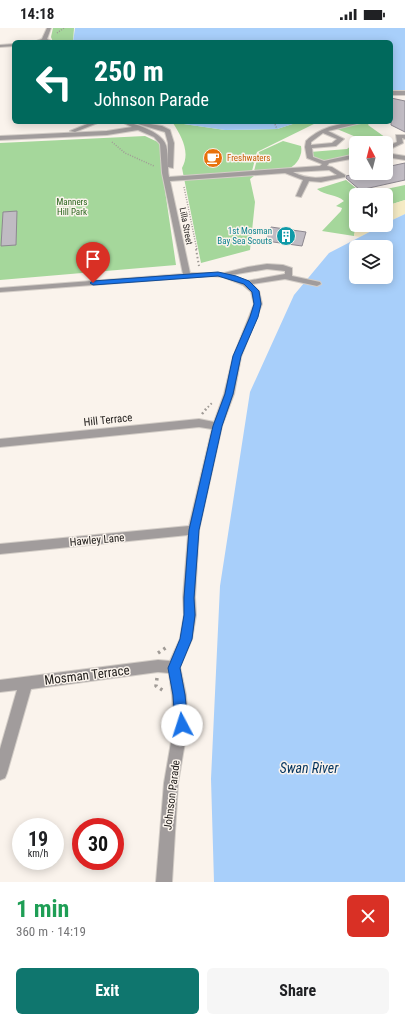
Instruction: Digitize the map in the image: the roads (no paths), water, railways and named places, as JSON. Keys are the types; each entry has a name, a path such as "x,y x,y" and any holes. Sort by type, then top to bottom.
{"street":[{"path":"48,40 50,28"},
{"path":"0,46 12,45"},
{"path":"393,93 405,93"},
{"path":"52,136 92,124"},
{"path":"287,171 306,180 314,181 343,176 310,158 308,142 313,136 331,124"},
{"path":"324,130 352,124"},
{"path":"0,138 107,133 137,125"},
{"name":"Lilla Street","path":"137,125 162,128 169,133 172,167 168,179"},
{"name":"Lilla Street","path":"137,125 156,136 163,144 165,167 187,276"},
{"path":"308,147 334,145 341,139 324,130"},
{"path":"391,132 402,136 400,143 393,146"},
{"path":"393,156 405,158"},
{"path":"168,179 287,171 324,166 327,162 349,157"},
{"path":"299,196 306,180"},
{"path":"0,290 187,276 224,275 242,269 281,266 289,270 286,277"},
{"path":"224,275 246,282 286,277 317,284"},
{"path":"174,668 186,639 190,615 189,598 194,530 217,426 229,394 237,356 258,304 255,291 246,282"},
{"name":"Hill Terrace","path":"0,443 199,423 217,426"},
{"name":"Hawley Lane","path":"0,549 194,530"},
{"name":"Mosman Terrace","path":"0,686 158,666 174,668"},
{"name":"Johnson Parade","path":"164,882 171,783 182,725 174,668"},
{"path":"0,772 26,682"}],"water":[{"path":"75,28 405,28 405,91 393,90 393,40 73,40"},
{"path":"184,124 293,124 277,129 225,130"},
{"name":"Swan River","path":"405,214 405,882 214,882 211,779 220,586 250,392 294,295 329,253 349,243 349,284 393,284 393,240 354,240 370,232 393,232 393,220"}],"place":[{"name":"Freshwaters","path":"213,158"},
{"name":"1st Mosman Bay Sea Scouts","path":"286,236"}],"park label":[{"name":"Manners Hill Park","path":"72,208"}]}
